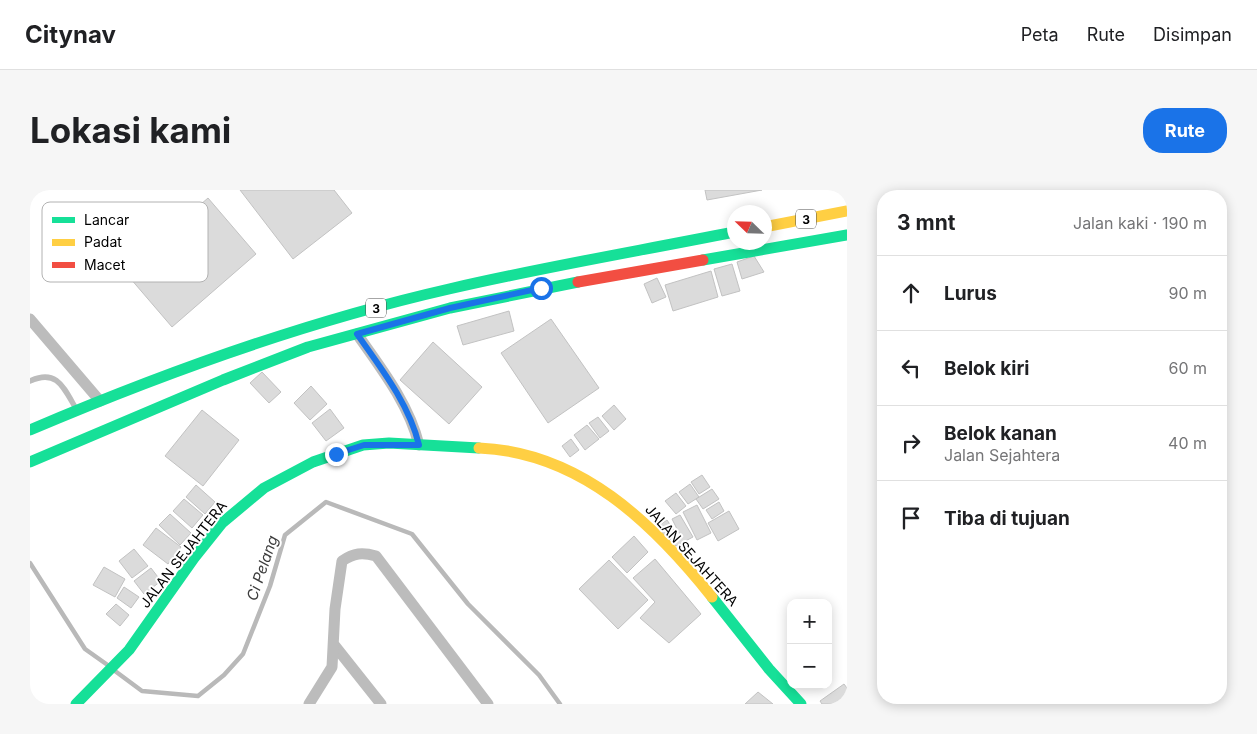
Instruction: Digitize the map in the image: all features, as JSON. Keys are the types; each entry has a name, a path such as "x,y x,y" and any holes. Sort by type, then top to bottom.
{"main road":[{"name":"3","path":"772,225 847,211"},
{"name":"3","path":"30,430 211,357 304,328 448,289 727,233"},
{"name":"3","path":"30,462 223,380 308,348 450,308 541,288 847,235"},
{"path":"448,289 450,308"},
{"name":"JALAN SEJAHTERA","path":"76,704 128,651 205,546 234,510 253,494 286,474 364,445 419,445 520,452 552,462 580,475 619,499 650,526 801,704"}],"street":[{"path":"30,319 100,401"},
{"path":"357,334 392,383 415,430 419,445"},
{"path":"309,704 332,667 335,609 342,561 352,554 365,553 376,556 488,704"},
{"path":"334,646 380,704"}],"lane":[{"path":"30,381 45,376 53,377 65,389 77,411"}],"building":[{"path":"240,190 334,190 352,213 293,259"},
{"path":"705,190 762,190 707,200"},
{"path":"208,198 256,254 172,327 133,282 208,282 208,202 203,202"},
{"path":"754,256 764,272 742,279 737,262"},
{"path":"732,264 740,291 722,296 714,269"},
{"path":"711,271 718,297 673,311 665,285"},
{"path":"657,278 666,297 652,303 644,284"},
{"path":"509,311 514,331 463,345 457,326"},
{"path":"551,319 599,388 548,423 501,353"},
{"path":"433,342 482,387 449,424 400,380"},
{"path":"262,372 281,392 269,403 250,383"},
{"path":"311,386 327,404 310,420 294,403"},
{"path":"614,405 626,419 614,430 602,416"},
{"path":"330,409 344,428 326,441 312,423"},
{"path":"202,410 239,440 203,486 165,456"},
{"path":"598,417 609,431 600,438 589,423"},
{"path":"587,425 599,439 585,450 574,435"},
{"path":"571,439 579,450 570,457 562,446"},
{"path":"702,475 710,487 699,494 691,482"},
{"path":"690,484 699,497 688,504 679,492"},
{"path":"196,485 215,502 205,514 186,497"},
{"path":"712,489 719,499 703,509 696,499"},
{"path":"676,493 686,506 676,514 665,501"},
{"path":"184,499 203,515 192,528 173,511"},
{"path":"719,502 724,511 712,519 706,510"},
{"path":"697,505 711,533 697,540 683,512"},
{"path":"729,511 739,529 718,541 708,523"},
{"path":"170,514 191,533 180,545 159,525"},
{"path":"680,515 693,537 676,546 673,543 680,535 672,519"},
{"path":"667,520 677,535 668,541 658,526"},
{"path":"156,528 181,547 168,564 143,545"},
{"path":"634,536 648,552 627,573 612,557"},
{"path":"134,549 148,566 132,578 119,561"},
{"path":"655,559 701,614 669,643 640,618 655,602 633,578"},
{"path":"609,560 648,600 618,629 579,589"},
{"path":"104,567 125,579 115,597 93,585"},
{"path":"151,568 161,581 144,594 134,581"},
{"path":"124,587 139,597 131,608 117,598"},
{"path":"116,604 129,615 120,626 106,614"},
{"path":"844,684 847,688 847,704 822,704 820,701"},
{"path":"758,692 773,704 745,704"}],"waterway":[{"name":"Ci Pelang","path":"115,671 142,691 198,696 224,675 243,654 270,586 285,535 326,502 412,534 468,604 539,675 560,704"},
{"name":"Ci Pelang","path":"30,563 85,649 109,666"}],"traffic: fast":[{"path":"30,430 132,388 236,350 341,317 484,281 727,233"},
{"path":"703,260 847,235"},
{"path":"30,462 223,380 308,347 450,308 578,282"},
{"path":"76,704 129,650 194,558 222,523 264,488 313,462 363,445 389,443 479,448"},
{"path":"712,597 769,669 801,704"}],"traffic: slow":[{"path":"772,225 847,211"},
{"path":"479,448 516,453 550,463 582,477 611,496 639,518 665,543 712,597"}],"traffic: jam":[{"path":"578,282 703,260"}],"route":[{"path":"336,454 364,445 419,445 415,430 392,383 357,334 450,308 541,288"}]}
